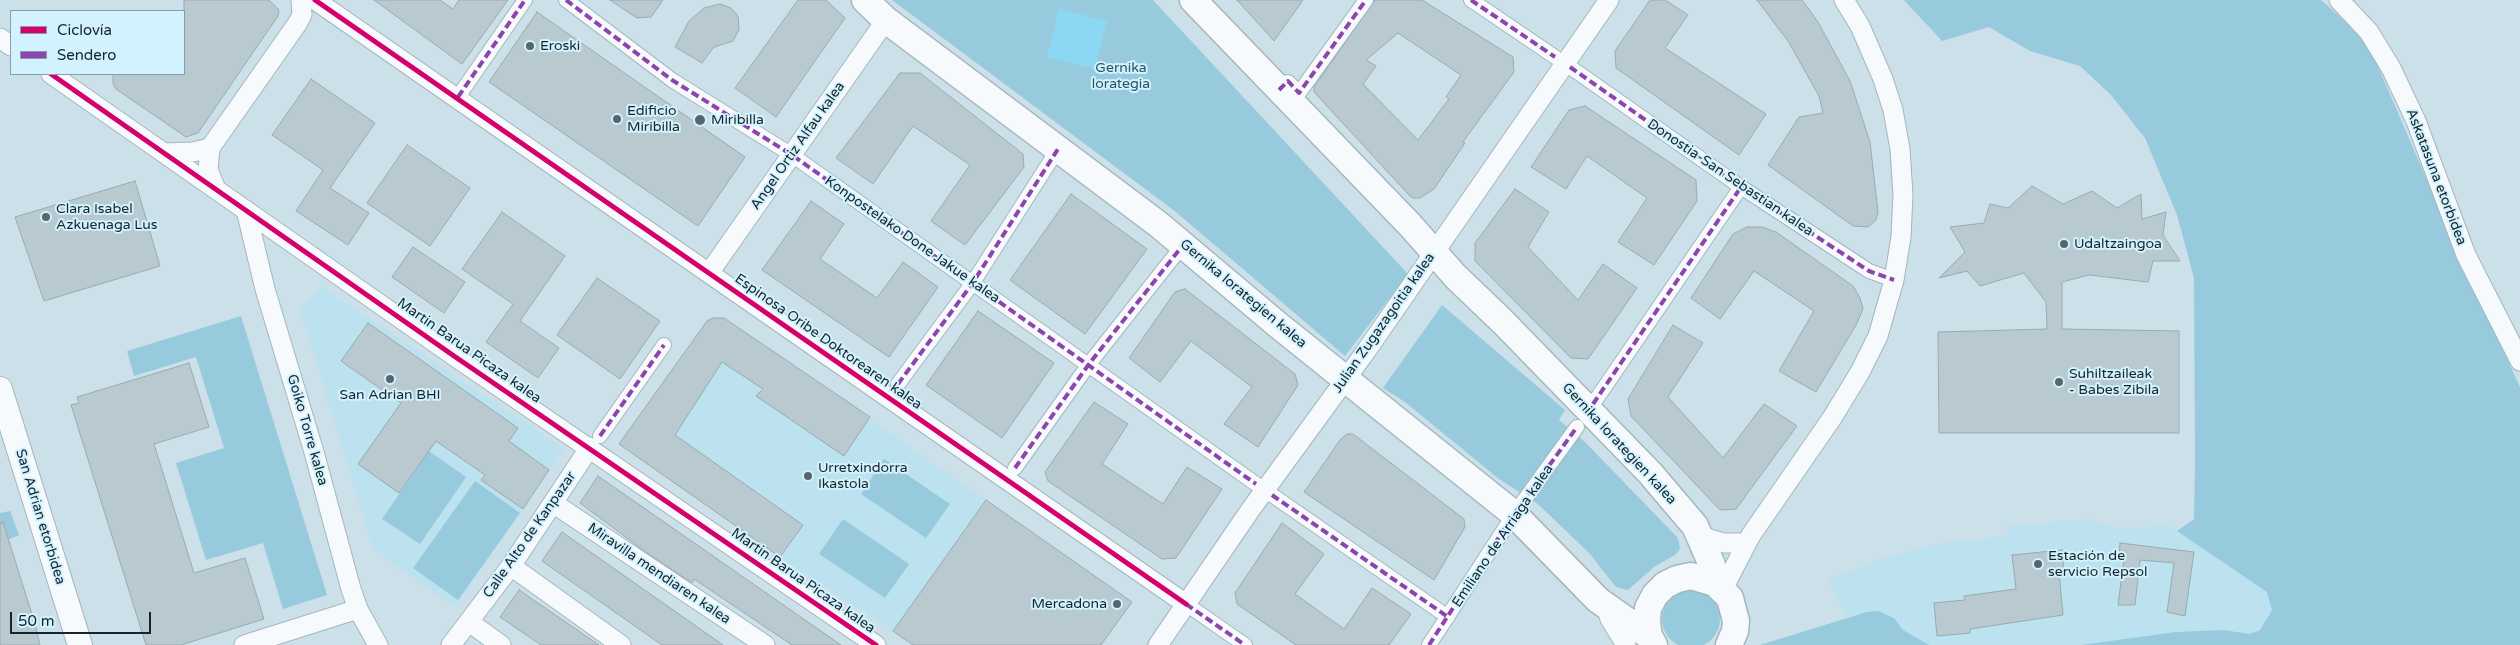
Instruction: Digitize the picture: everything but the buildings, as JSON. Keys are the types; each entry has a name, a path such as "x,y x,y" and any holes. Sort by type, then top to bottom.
{"main road":[{"name":"Gernika lorategien kalea","path":"865,0 886,20 1184,245 1346,379 1514,514 1646,642"},
{"path":"1193,0 1433,252"},
{"name":"Gernika lorategien kalea","path":"1433,252 1650,473 1695,526 1713,577 1732,604 1736,621 1735,632 1729,645"},
{"path":"1646,642 1648,608 1660,590 1677,579 1691,576 1713,577"}],"street":[{"path":"216,189 208,170 210,148 297,24 302,15 301,0"},
{"name":"Espinosa Oribe Doktorearen kalea","path":"315,0 458,97 662,242 1245,645"},
{"path":"458,97 525,0"},
{"name":"Konpostelako Done Jakue kalea","path":"566,0 672,80 792,155 1256,484"},
{"path":"1279,90 1288,81 1299,93 1366,0"},
{"path":"1471,0 1555,58"},
{"name":"Julian Zugazagoitia kalea","path":"1158,645 1251,510 1346,379 1609,0"},
{"path":"1713,577 1747,539 1829,422 1860,372 1878,336 1894,280 1901,237 1904,195 1900,149 1883,79 1860,26 1844,0"},
{"name":"Askatasuna etorbidea","path":"2339,0 2369,32 2391,68 2416,121 2466,255 2520,362"},
{"path":"297,24 308,14 318,12 337,15"},
{"name":"Angel Ortiz Alfau kalea","path":"709,273 886,20"},
{"name":"Donostia-San Sebastian kalea","path":"1570,68 1741,187 1868,271 1894,280"},
{"name":"Martin Barua Picaza kalea","path":"52,75 246,210 595,442 611,462 801,593 871,644"},
{"path":"164,153 193,152 210,148"},
{"path":"898,384 972,284 1058,149"},
{"path":"1594,404 1741,187"},
{"name":"Goiko Torre kalea","path":"246,210 266,289 358,609 378,645"},
{"path":"1015,468 1089,364 1184,245"},
{"path":"595,442 664,345"},
{"name":"San Adrian etorbidea","path":"0,389 80,645"},
{"name":"Emiliano de Arriaga kalea","path":"1429,645 1514,514 1577,427"},
{"name":"Calle Alto de Kanpazar","path":"451,645 511,566 595,442"},
{"path":"578,467 591,461 611,462"},
{"path":"1272,495 1448,617"},
{"name":"Miravilla mendiaren kalea","path":"553,503 765,645"},
{"path":"1700,536 1724,543 1747,539"},
{"path":"1713,577 1728,556 1747,539"},
{"path":"511,566 621,645"},
{"path":"244,645 358,609"},
{"path":"468,622 501,645"}],"shaded area":[{"path":"1059,9 1107,21 1095,69 1047,57"},
{"name":"San Adrian BHI","path":"322,287 564,449 455,607 404,572 372,546 300,308"},
{"name":"Urretxindorra Ikastola","path":"713,318 724,318 986,500 893,631 780,557 619,444 707,321"},
{"path":"2090,519 2114,527 2149,528 2154,524 2166,524 2255,580 2267,592 2273,610 2260,630 2250,634 2223,630 2176,632 2089,645 1928,645 1903,630 1888,613 1867,612 1847,618 1828,580 1874,561 1913,550 1948,542 2007,536 2007,526"}],"green space":[{"name":"Gernika lorategia","path":"892,0 1153,0 1408,274 1345,356 1176,212"},
{"path":"1904,0 2321,0 2367,41 2464,266 2520,387 2520,645 2081,645 2176,632 2223,630 2250,634 2260,630 2272,610 2267,592 2177,531 2194,519 2195,463 2194,278 2177,215 2145,138 2111,95 2080,66 2030,51 1989,27 1942,41"},
{"path":"1442,305 1565,410 1559,420 1583,440 1678,538 1680,549 1675,555 1654,567 1628,590 1616,587 1590,554 1538,504 1499,479 1405,402 1383,388"},
{"path":"241,316 327,595 283,609 263,543 206,560 176,463 224,448 196,357 134,376 127,351"},
{"path":"429,451 466,477 420,544 382,519"},
{"path":"884,459 950,504 926,538 861,494"},
{"path":"475,481 520,513 458,600 413,568"},
{"path":"10,511 19,535 0,543 0,513"},
{"path":"843,519 909,564 885,598 819,554"},
{"path":"1685,590 1697,590 1712,598 1720,613 1718,630 1712,640 1702,646 1680,646 1670,640 1662,625 1662,613 1670,598"},
{"path":"1878,611 1894,618 1903,630 1929,645 1760,645 1867,612"}],"marked path":[{"path":"458,97 525,0"},
{"path":"566,0 672,80 792,155 1256,484"},
{"path":"1279,90 1288,81 1299,93 1366,0"},
{"path":"1471,0 1555,57"},
{"path":"1570,67 1741,187 1869,271 1894,280"},
{"path":"898,384 972,284 1058,149"},
{"path":"1593,404 1741,187"},
{"path":"1015,468 1089,364 1183,245"},
{"path":"600,436 664,345"},
{"path":"1429,645 1514,514 1577,427"},
{"path":"1272,495 1448,617"},
{"path":"1186,604 1245,645"}],"cycle path":[{"path":"315,0 1186,604"},
{"path":"52,75 454,356 876,645"}],"place":[{"name":"Eroski","path":"530,46"},
{"name":"Edificio Miribilla","path":"617,119"},
{"name":"Miribilla","path":"700,120"},
{"name":"Clara Isabel Azkuenaga Lus","path":"46,217"},
{"name":"Udaltzaingoa","path":"2064,244"},
{"name":"San Adrian BHI","path":"390,379"},
{"name":"Suhiltzaileak - Babes Zibila","path":"2059,382"},
{"name":"Urretxindorra Ikastola","path":"808,476"},
{"name":"Estación de servicio Repsol","path":"2038,564"},
{"name":"Mercadona","path":"1117,604"}]}
